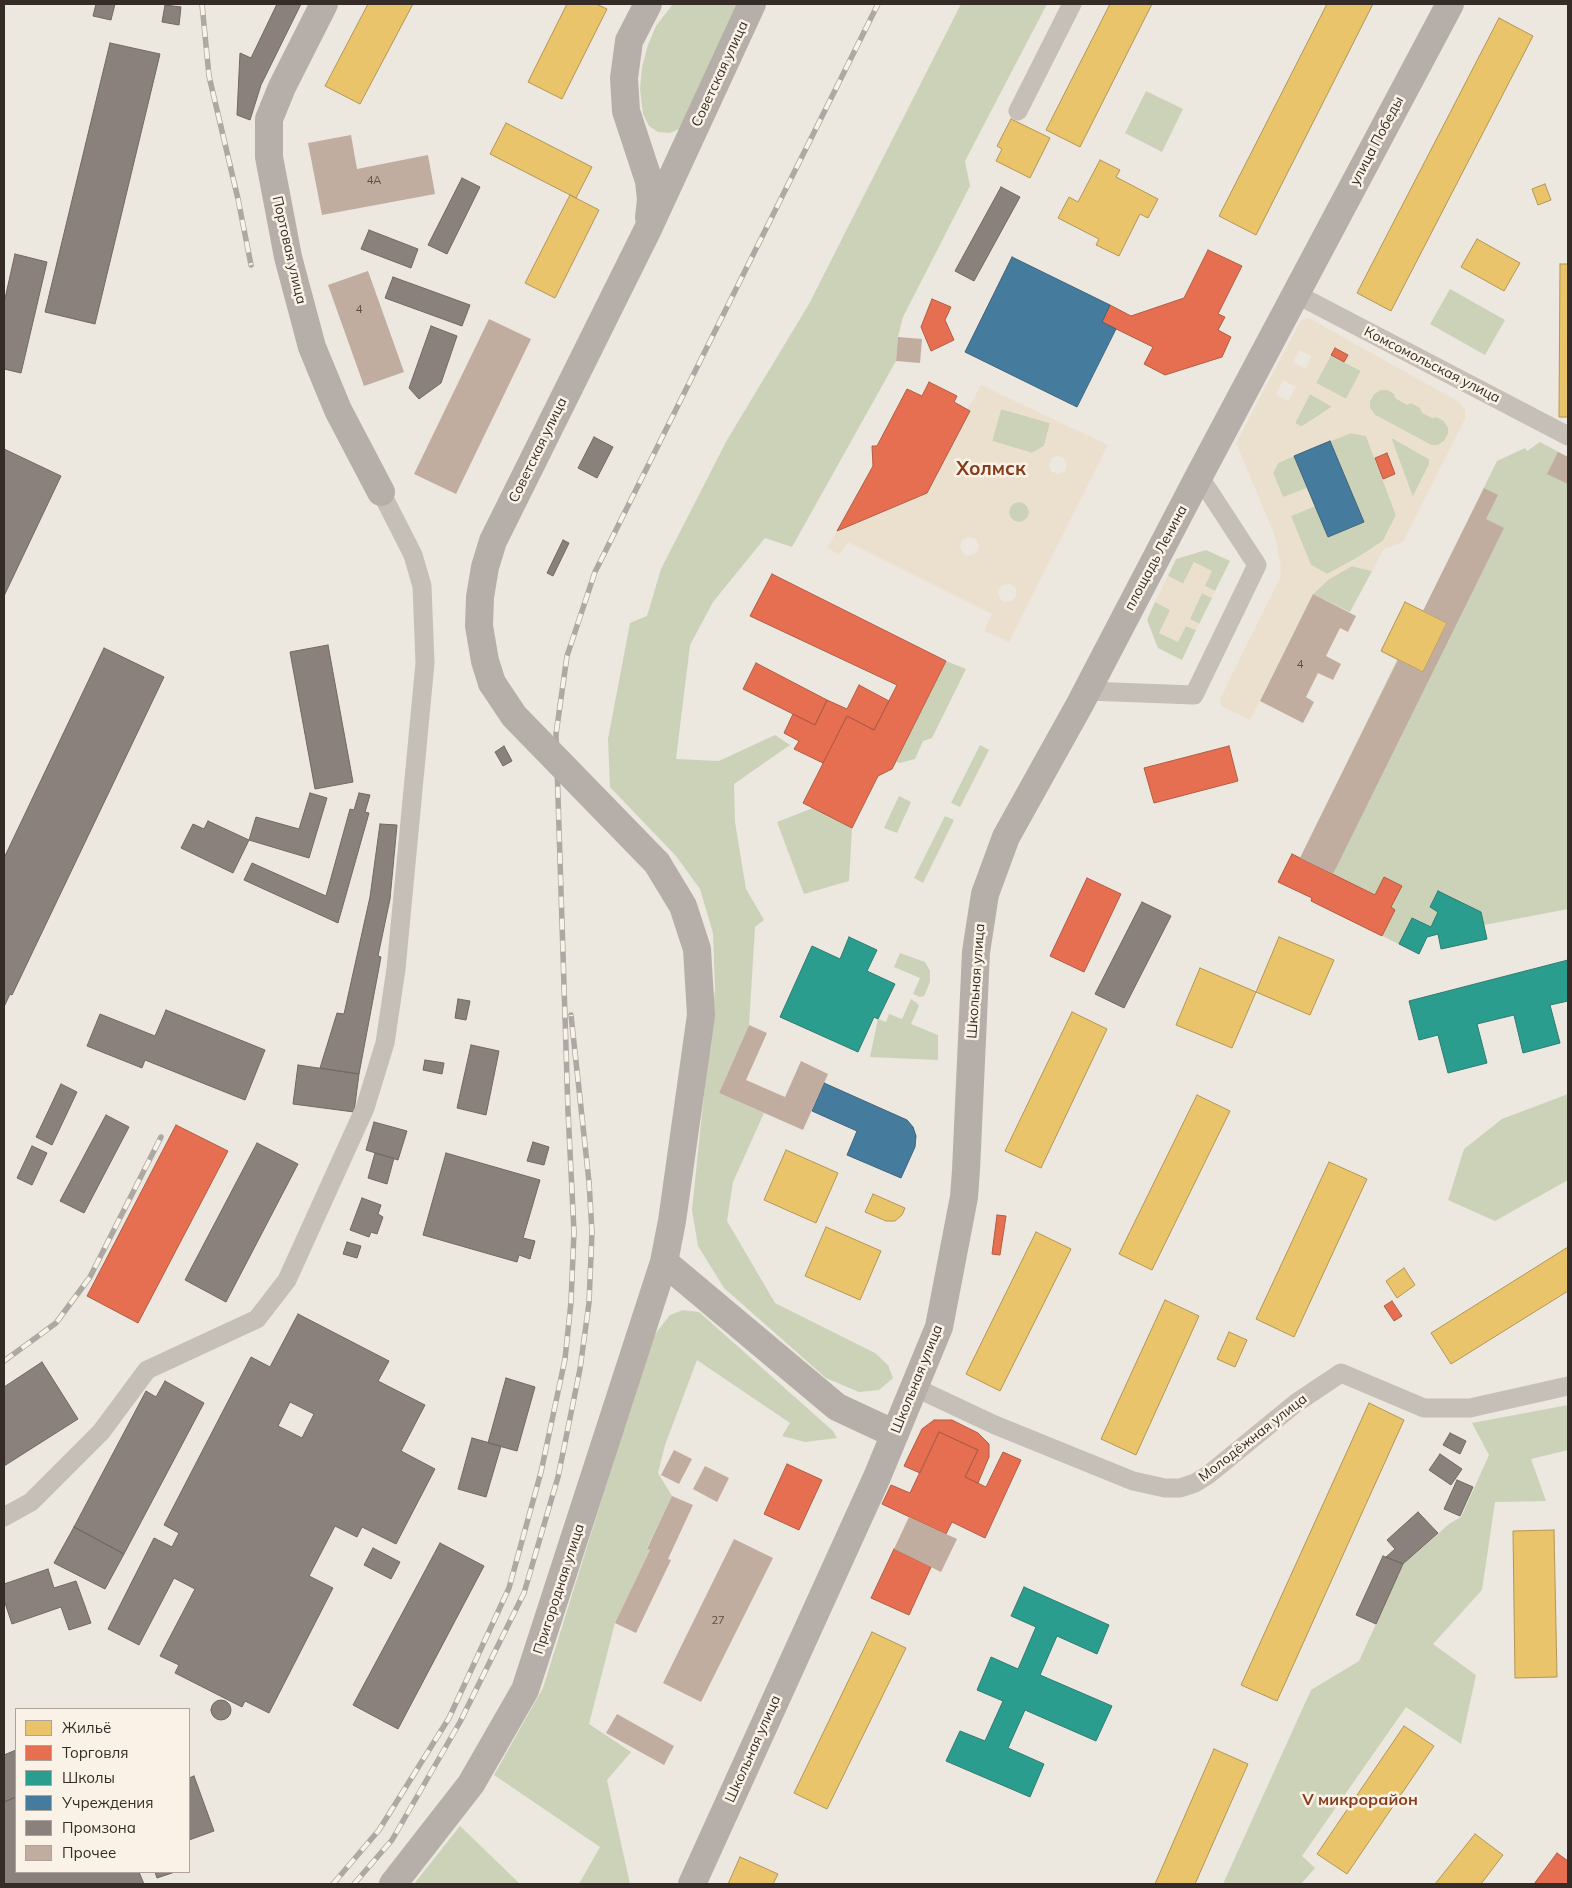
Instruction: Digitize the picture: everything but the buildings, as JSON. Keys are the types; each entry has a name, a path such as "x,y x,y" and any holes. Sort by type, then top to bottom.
{"main road":[{"name":"Портовая улица","path":"324,4 282,87 269,120 269,157 288,257 312,347 338,410 381,492"},
{"name":"Советская улица","path":"648,4 629,41 624,78 626,111 649,181 651,199 648,229"},
{"name":"Советская улица","path":"657,863 514,716 492,683 485,661 479,626 480,597 485,567 493,541 648,229 752,4"},
{"name":"улица Победы","path":"1300,286 1450,4"},
{"name":"Советская улица","path":"635,139 653,149 674,151 688,144"},
{"name":"площадь Ленина","path":"1006,838 1087,691 1300,286"},
{"name":"Школьная улица","path":"692,1884 872,1486 939,1327 964,1197 976,952 985,894 1006,838"},
{"name":"Пригородная улица","path":"393,1884 471,1784 525,1690 664,1262 673,1212 700,1016 698,949 682,906 657,863"},
{"path":"664,1262 837,1407 894,1434"}],"street":[{"path":"1018,110 1072,4"},
{"name":"Комсомольская улица","path":"1300,286 1568,436"},
{"path":"1087,691 1194,695 1257,565 1199,476"},
{"path":"4,1516 31,1502 100,1432 147,1370 258,1319 287,1280 365,1108 385,1043 396,969 425,663 422,586 413,555 381,492"},
{"name":"Молодёжная улица","path":"914,1387 995,1425 1133,1481 1165,1488 1180,1488 1201,1479 1296,1404 1341,1373 1424,1408 1470,1408 1568,1386"}],"green space":[{"path":"673,4 739,4 679,129 670,133 658,132 649,126 643,114 640,89 642,67 648,45 656,26"},
{"path":"961,4 1047,4 965,161 970,186 903,317 898,337 896,361 792,547 765,538 713,602 690,645 676,759 719,761 775,735 790,745 734,784 735,822 746,889 764,920 755,927 749,1025 719,1093 764,1113 733,1182 727,1221 775,1303 875,1353 888,1365 893,1378 879,1390 859,1392 826,1378 724,1288 698,1246 692,1210 715,989 713,933 700,889 676,856 610,787 608,739 630,623 647,616 661,569 727,440 809,304"},
{"path":"1146,91 1183,109 1162,152 1125,133"},
{"path":"1450,289 1505,320 1485,355 1430,324"},
{"path":"1331,355 1361,371 1346,399 1316,383"},
{"path":"1380,390 1388,390 1444,421 1448,427 1448,434 1444,441 1438,445 1431,445 1375,415 1370,408 1370,401 1374,394"},
{"path":"1310,394 1333,406 1301,427 1295,423"},
{"path":"1001,409 1050,423 1044,446 1032,453 992,441"},
{"path":"1351,433 1366,436 1396,515 1383,541 1327,574 1311,565 1290,516 1315,506 1328,537 1364,522 1330,441"},
{"path":"1390,437 1429,459 1429,465 1412,498"},
{"path":"1540,442 1568,457 1568,909 1484,925 1487,939 1441,949 1438,935 1427,937 1419,954 1311,901 1312,898 1278,882 1292,854 1300,858 1397,660 1381,651 1405,602 1423,611 1497,461 1525,448 1527,451"},
{"path":"1294,456 1307,488 1283,498 1273,473 1278,463"},
{"path":"1015,502 1023,502 1029,508 1029,516 1023,522 1015,522 1009,516 1009,508"},
{"path":"1206,550 1230,561 1215,591 1205,586 1194,562 1183,584 1168,576 1176,559"},
{"path":"1352,566 1372,571 1350,612 1313,594 1329,579"},
{"path":"1202,593 1212,598 1199,624 1189,619"},
{"path":"1155,602 1171,610 1160,633 1186,626 1196,630 1182,660 1158,648 1147,620"},
{"path":"946,661 966,669 932,738 923,741 915,759 900,763 896,762"},
{"path":"980,745 989,750 960,807 951,803"},
{"path":"899,796 911,802 897,833 884,828"},
{"path":"813,808 852,828 849,881 804,894 777,822"},
{"path":"945,816 954,820 923,883 914,878"},
{"path":"900,953 925,962 930,971 930,982 924,996 920,997 913,994 920,978 894,967"},
{"path":"911,999 919,1006 911,1024 938,1035 938,1060 870,1057 878,1019 886,1022 889,1014 902,1019"},
{"path":"1568,1094 1568,1180 1495,1221 1448,1200 1464,1149 1502,1119"},
{"path":"683,1310 699,1312 833,1431 837,1438 805,1442 782,1436 790,1423 697,1360 665,1445 658,1473 672,1496 647,1548 650,1550 615,1623 589,1724 631,1752 607,1780 630,1884 579,1884 600,1847 494,1775 543,1688 652,1338 670,1315"},
{"path":"1568,1405 1568,1450 1531,1459 1546,1501 1495,1502 1482,1590 1433,1644 1476,1675 1461,1744 1406,1707 1302,1856 1315,1868 1301,1884 1223,1884 1311,1690 1359,1661 1403,1565 1449,1524 1461,1517 1489,1455 1472,1423"},
{"path":"460,1826 520,1884 414,1884"}],"shaded area":[{"path":"1309,318 1459,402 1465,410 1465,419 1403,542 1384,549 1372,571 1352,566 1329,579 1313,594 1250,720 1221,706 1220,699 1280,578 1281,568 1275,536 1236,443 1301,320","holes":["1300,350 1312,356 1305,369 1293,362","1331,355 1361,371 1346,399 1316,383","1283,380 1296,387 1288,401 1276,394","1380,390 1388,390 1394,394 1395,398 1407,405 1412,403 1420,408 1422,413 1432,418 1438,417 1444,421 1448,427 1448,434 1444,441 1438,445 1431,445 1375,415 1370,408 1370,401 1374,394","1310,394 1332,407 1302,427 1295,423","1351,433 1366,436 1396,515 1383,541 1327,574 1311,565 1291,516 1315,506 1307,488 1283,497 1273,473 1277,463","1391,437 1429,459 1429,464 1413,497"]},
{"path":"981,385 1108,445 1009,642 984,631 992,614 848,542 839,555 827,547 837,531 927,493 970,411 967,410","holes":["1001,409 1050,423 1044,446 1032,453 992,441","1057,456 1064,458 1067,464 1065,471 1059,474 1052,472 1049,466 1051,459","1015,502 1023,502 1029,508 1029,516 1023,522 1015,522 1009,516 1009,508","969,537 976,539 979,546 977,552 970,556 963,554 960,547 962,540","1010,584 1016,589 1016,596 1011,601 1004,602 999,597 998,590 1003,585"]},
{"path":"1194,562 1212,571 1205,586 1215,591 1212,598 1202,593 1190,619 1199,624 1196,630 1186,626 1178,642 1159,633 1170,610 1155,602 1168,576 1183,584"}],"railway":[{"path":"202,4 209,76 238,199 251,265"},
{"path":"333,1884 379,1830 449,1718 509,1588 541,1472 565,1359 571,1302 574,1232 568,1111 556,734 567,656 595,572 878,4"},
{"path":"354,1884 392,1840 460,1722 524,1593 558,1477 580,1369 589,1303 592,1232 589,1182 571,1015"},
{"path":"4,1361 56,1323 90,1277 161,1137"}],"district":[{"name":"Холмск","path":"991,469"},
{"name":"V микрорайон","path":"1360,1800"}]}
